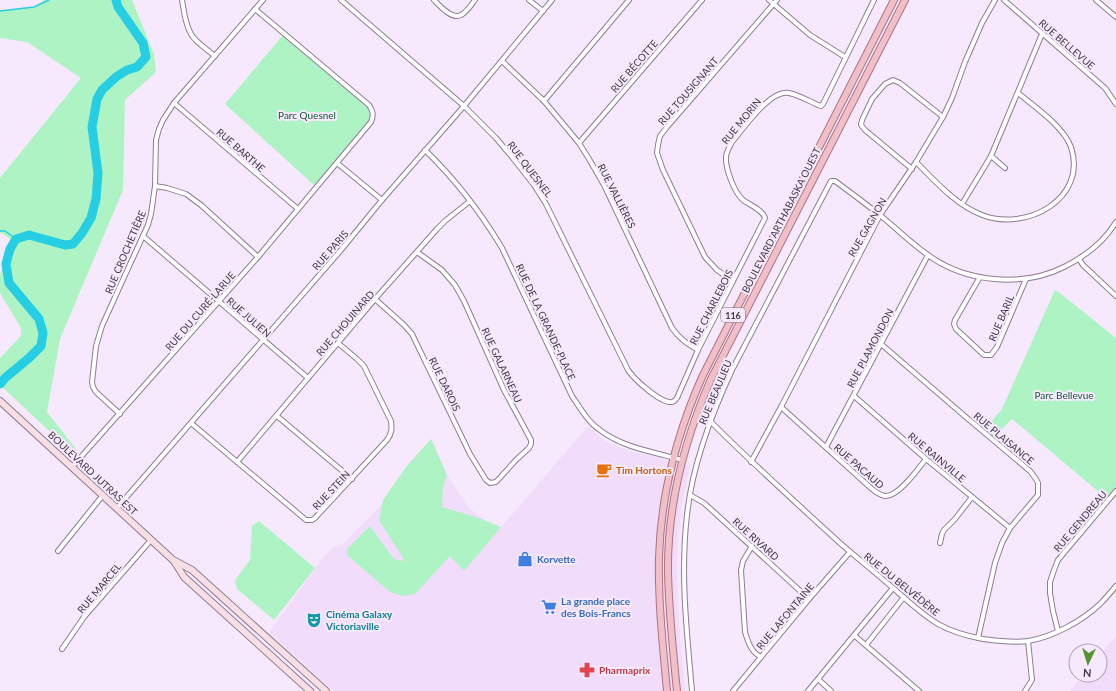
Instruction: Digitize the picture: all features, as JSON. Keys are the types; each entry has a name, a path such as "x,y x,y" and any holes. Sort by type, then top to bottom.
{"main road":[{"name":"BOULEVARD ARTHABASKA OUEST","path":"667,691 660,600 659,557 664,499 679,436 692,399 703,374 894,0"},
{"name":"BOULEVARD ARTHABASKA OUEST","path":"677,691 668,567 671,516 682,460 692,425 711,379 905,0"},
{"name":"BOULEVARD JUTRAS EST","path":"0,401 173,560 192,570 326,691"},
{"name":"BOULEVARD JUTRAS EST","path":"173,560 184,577 310,691"}],"street":[{"path":"182,0 187,25 191,34 215,56"},
{"name":"RUE CROCHETIÈRE","path":"120,414 96,392 93,387 92,382 96,346 105,320 148,225 155,186 156,140 159,130 163,120 174,103 263,0"},
{"name":"RUE QUESNEL","path":"341,0 464,106 496,138 512,157 534,185 546,204 633,378 660,399 670,402"},
{"path":"434,0 450,14 459,16 463,14 475,0"},
{"path":"529,0 543,11"},
{"name":"RUE PARIS","path":"117,508 341,250 552,0"},
{"path":"544,101 629,0"},
{"name":"RUE BÉCOTTE","path":"579,143 702,0"},
{"path":"769,0 810,34 845,57 874,0"},
{"name":"RUE TOUSIGNANT","path":"733,281 717,270 705,257 662,170 657,153 658,145 660,136 667,127 777,0"},
{"name":"RUE GAGNON","path":"751,462 880,216 912,169 943,116 952,98 965,62 982,23 995,0"},
{"name":"RUE BELLEVUE","path":"1004,0 1105,88 1116,104"},
{"path":"1096,0 1116,17"},
{"name":"RUE DU CURÉ-LARUE","path":"72,467 258,257 371,122 373,117 372,110 369,105 255,9"},
{"path":"962,204 991,156 1042,34"},
{"name":"RUE MORIN","path":"765,218 761,212 743,199 736,189 726,164 729,147 765,103 778,94 784,92 790,93 821,106 845,57"},
{"name":"RUE VALLIÈRES","path":"502,61 544,101 579,143 604,185 672,328 678,336 698,350"},
{"path":"912,169 861,125 872,100 885,84 893,80 900,83 943,116"},
{"path":"916,162 942,188 962,204 983,215 998,219 1013,219 1028,217 1050,207 1063,195 1069,186 1073,168 1073,158 1070,146 1065,136 1056,125 1018,93"},
{"name":"RUE BARTHE","path":"174,103 298,209"},
{"name":"RUE DE LA GRANDE-PLACE","path":"425,150 482,216 502,248 569,390 588,419 603,432 622,442 682,460"},
{"path":"991,156 1005,168"},
{"path":"337,162 382,200"},
{"name":"RUE BEAULIEU","path":"692,691 685,611 684,560 687,514 690,495 710,421 733,368 831,181 835,181 880,216"},
{"path":"155,186 186,194 201,205 258,257"},
{"name":"RUE CHOUINARD","path":"237,462 375,299 444,221 470,201"},
{"path":"880,216 928,255 958,270 980,277 1000,279 1026,279 1058,270 1079,259 1104,238 1116,222"},
{"name":"RUE CHARLEBOIS","path":"670,402 677,398 698,350 765,218"},
{"name":"RUE JULIEN","path":"143,236 308,378"},
{"name":"RUE GALARNEAU","path":"417,252 442,270 455,285 464,301 504,390 531,440 529,448 496,482 490,483"},
{"name":"RUE PLAMONDON","path":"826,447 928,255"},
{"path":"1079,259 1083,265 1116,296"},
{"name":"RUE BARIL","path":"980,277 954,324 956,329 984,355 991,355 997,347 1026,279"},
{"name":"RUE DAROIS","path":"375,299 412,334 470,454 486,480 490,483"},
{"name":"RUE STEIN","path":"192,423 306,520 312,520 387,440 391,435 392,429 391,421 364,366 338,343"},
{"name":"RUE PLAISANCE","path":"882,344 1030,471 1038,483 1038,495 1010,528 1002,542 997,555 978,638"},
{"name":"RUE RAINVILLE","path":"854,396 926,459 1010,528"},
{"name":"RUE PACAUD","path":"781,407 872,489 881,495 894,495 900,491 926,459"},
{"path":"276,416 352,479"},
{"name":"RUE DU BELVÉDÈRE","path":"710,421 751,462 850,552 920,611 951,631 978,638 998,641 1015,642 1042,638 1089,614 1116,586"},
{"name":"RUE GENDREAU","path":"1058,631 1050,593 1050,582 1058,560 1116,491"},
{"path":"58,551 103,495"},
{"name":"RUE RIVARD","path":"690,495 704,503 809,599"},
{"path":"940,543 944,530 955,519 972,497"},
{"name":"RUE MARCEL","path":"62,649 84,617 151,540"},
{"path":"752,546 743,560 741,570 745,632 753,650 761,657"},
{"name":"RUE LAFONTAINE","path":"733,691 850,552"},
{"path":"808,691 894,588"},
{"path":"866,645 904,597"},
{"path":"855,636 919,691"},
{"path":"1025,691 1032,680 1028,641"},
{"path":"818,679 831,691"}],"shaded area":[{"path":"588,426 605,441 616,446 690,467 682,502 678,539 677,576 679,623 685,691 334,691 269,632 325,555 333,548 342,545 384,502 431,439 447,475 468,507 498,531"},
{"path":"1116,636 1116,691 1070,691 1076,683 1108,683 1108,646"}],"green space":[{"path":"44,0 132,0 154,54 156,72 125,100 123,190 60,339 47,412 76,449 73,453 0,385 0,358 21,336 21,328 0,293 0,275 10,239 0,233 0,178 81,78 27,42 0,38 0,11 34,7"},
{"name":"Parc Quesnel","path":"284,34 369,105 373,117 316,187 225,104"},
{"name":"Parc Bellevue","path":"1055,290 1116,338 1116,486 1106,498 1012,419 993,438 984,430 1002,409"},
{"path":"431,439 447,475 443,487 442,507 479,518 501,527 464,571 450,556 415,594 403,596 390,592 347,555 347,549 370,526 394,559 405,561 379,520 383,500 406,467"},
{"path":"259,521 315,568 274,620 237,589 235,580 250,560 252,526"}],"waterway":[{"path":"0,11 34,7 49,0"},
{"path":"0,384 41,346 43,333 39,319 9,283 6,264 10,249 16,239 29,235 65,245 73,244 82,233 91,218 96,199 98,173 92,127 97,99 102,90 116,77 127,70 137,67 146,57 143,43 118,7 116,0"},
{"path":"0,231 5,231 16,239"}],"place":[{"name":"Tim Hortons","path":"604,470"},
{"name":"Korvette","path":"525,559"},
{"name":"La grande place des Bois-Francs","path":"549,607"},
{"name":"Cinéma Galaxy Victoriaville","path":"314,620"},
{"name":"Pharmaprix","path":"587,670"}]}
